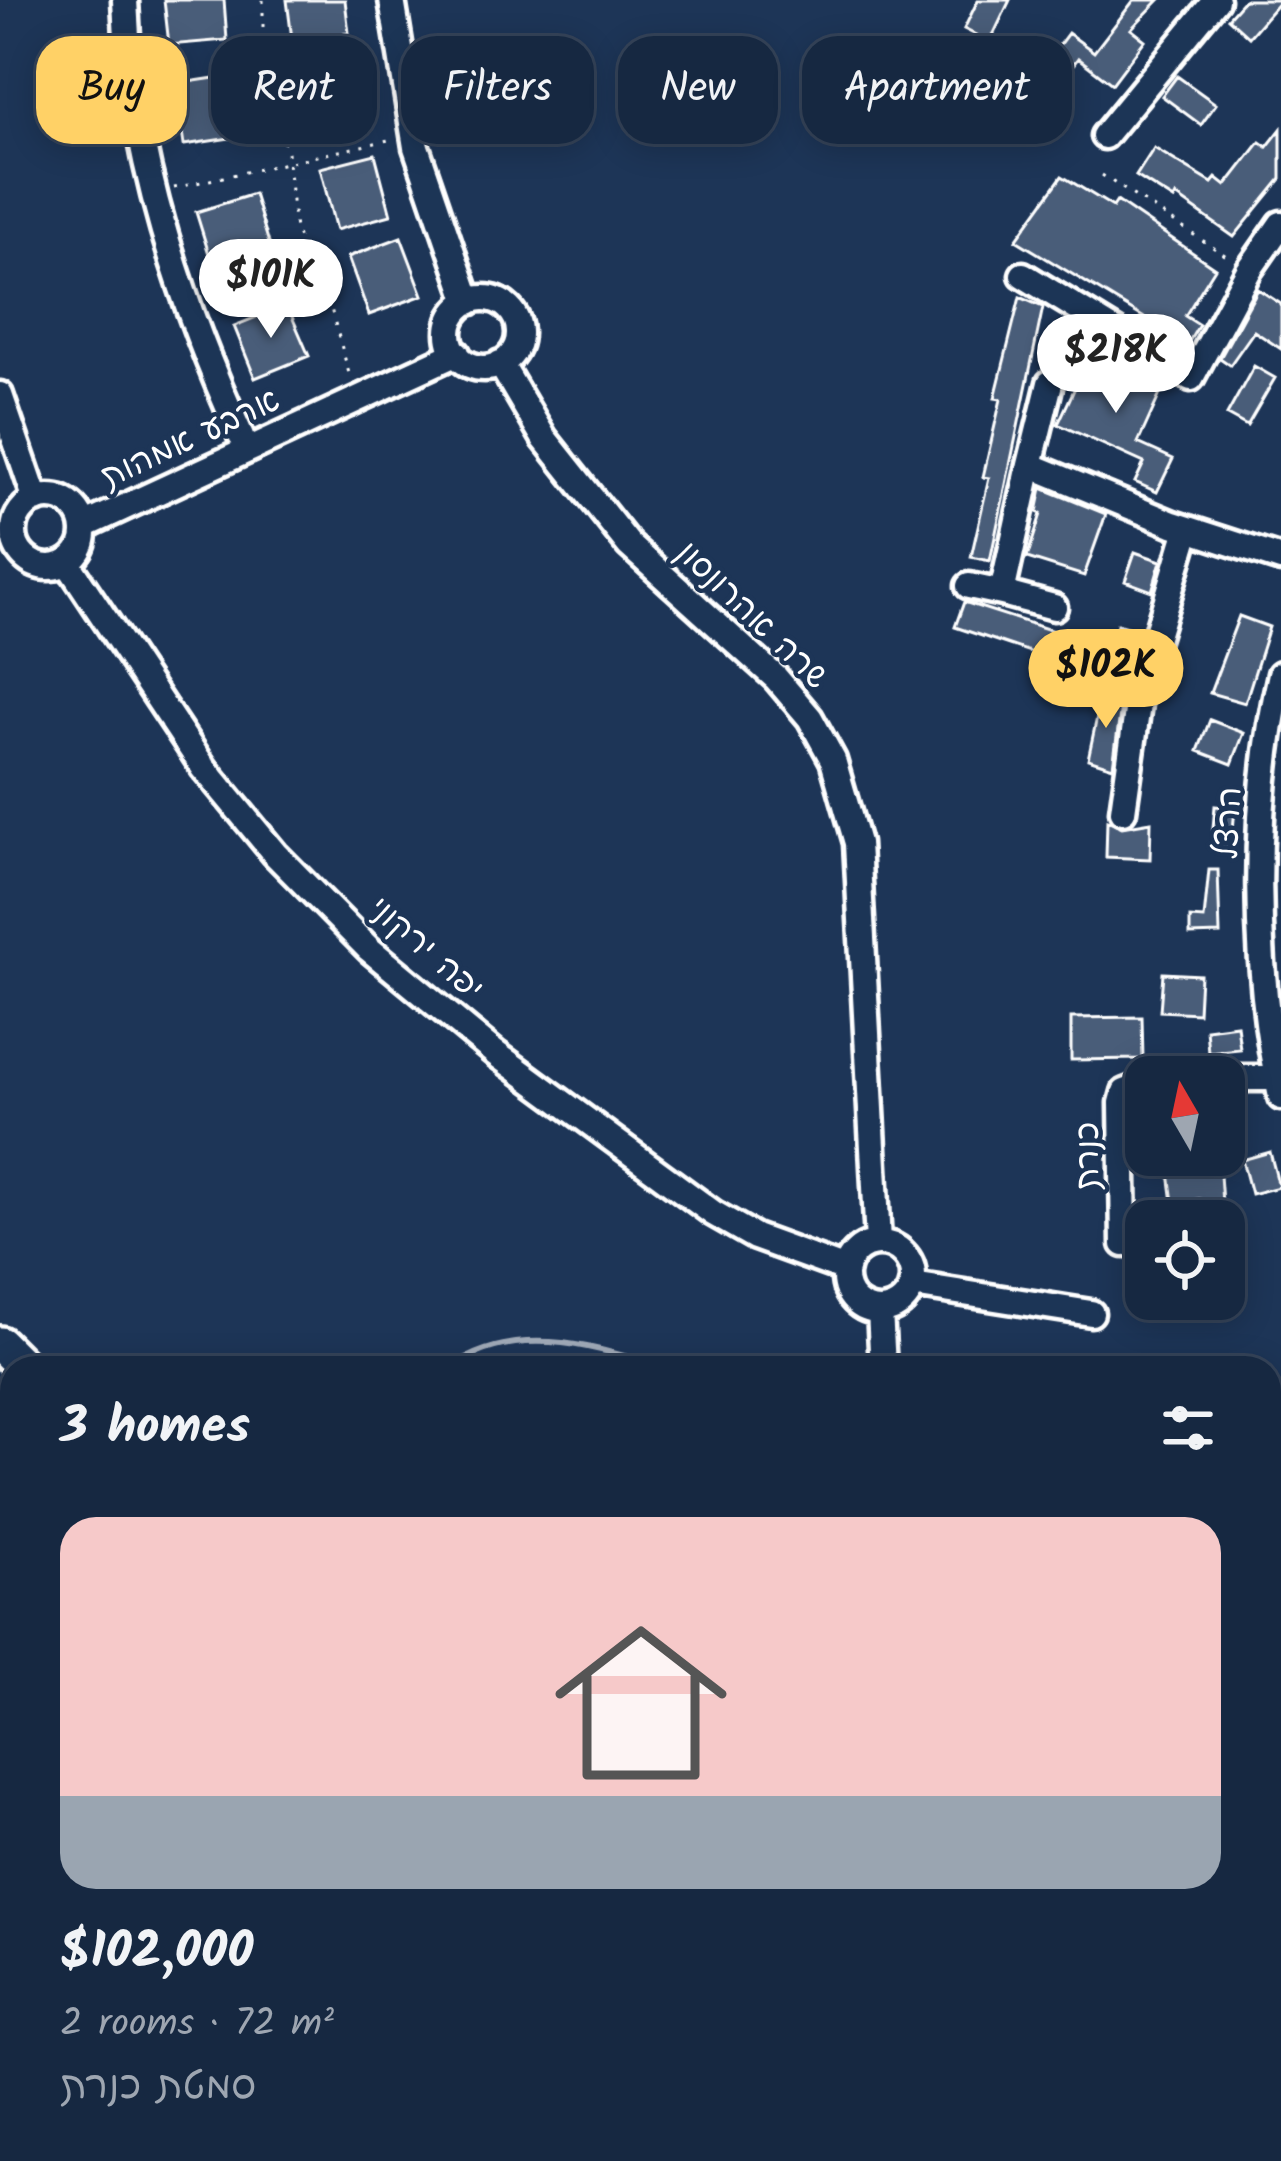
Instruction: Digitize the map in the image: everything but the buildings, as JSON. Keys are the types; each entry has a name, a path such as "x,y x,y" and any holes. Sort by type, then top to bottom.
{"street":[{"path":"124,0 135,104 155,193 198,343 241,436"},
{"path":"392,0 401,58"},
{"path":"1104,136 1216,0"},
{"path":"416,144 469,302"},
{"path":"1023,275 1191,378 1249,270 1281,224"},
{"path":"492,298 514,315 519,340 500,364 476,367 453,346 456,312 469,302 492,298"},
{"name":"ארבע אמהות","path":"81,519 241,436 453,346"},
{"name":"ארבע אמהות","path":"81,519 453,346"},
{"name":"שרה אהרונסון","path":"500,364 544,438 615,528 671,586 776,678 810,718 833,760 857,843 878,1243"},
{"path":"1003,593 1050,383"},
{"path":"0,394 37,500"},
{"path":"1030,465 1188,529 1281,559"},
{"path":"0,569 13,544 21,511 37,500 57,498 81,519 84,540 68,562 41,566 13,544"},
{"path":"1123,811 1140,690 1188,529"},
{"name":"יפה ירקוני","path":"68,562 204,768 275,854 369,949 495,1053 712,1213 755,1237 846,1270"},
{"path":"969,586 1054,607"},
{"name":"הרצל","path":"1280,1084 1259,906 1270,721 1281,674"},
{"path":"1245,1080 1280,1084"},
{"name":"כנרת","path":"1124,1244 1125,1092"},
{"path":"878,1243 900,1249 909,1259 913,1285 897,1306 880,1311 859,1305 850,1295 846,1270 862,1248 878,1243"},
{"path":"913,1285 1091,1312"},
{"path":"880,1311 882,1356"}],"path":[{"path":"263,0 263,84 288,163 298,242 328,298 352,385"},
{"path":"155,193 401,138"},
{"path":"1102,175 1249,270"}],"waterway":[{"path":"471,1356 528,1342 584,1346 623,1356"}]}
